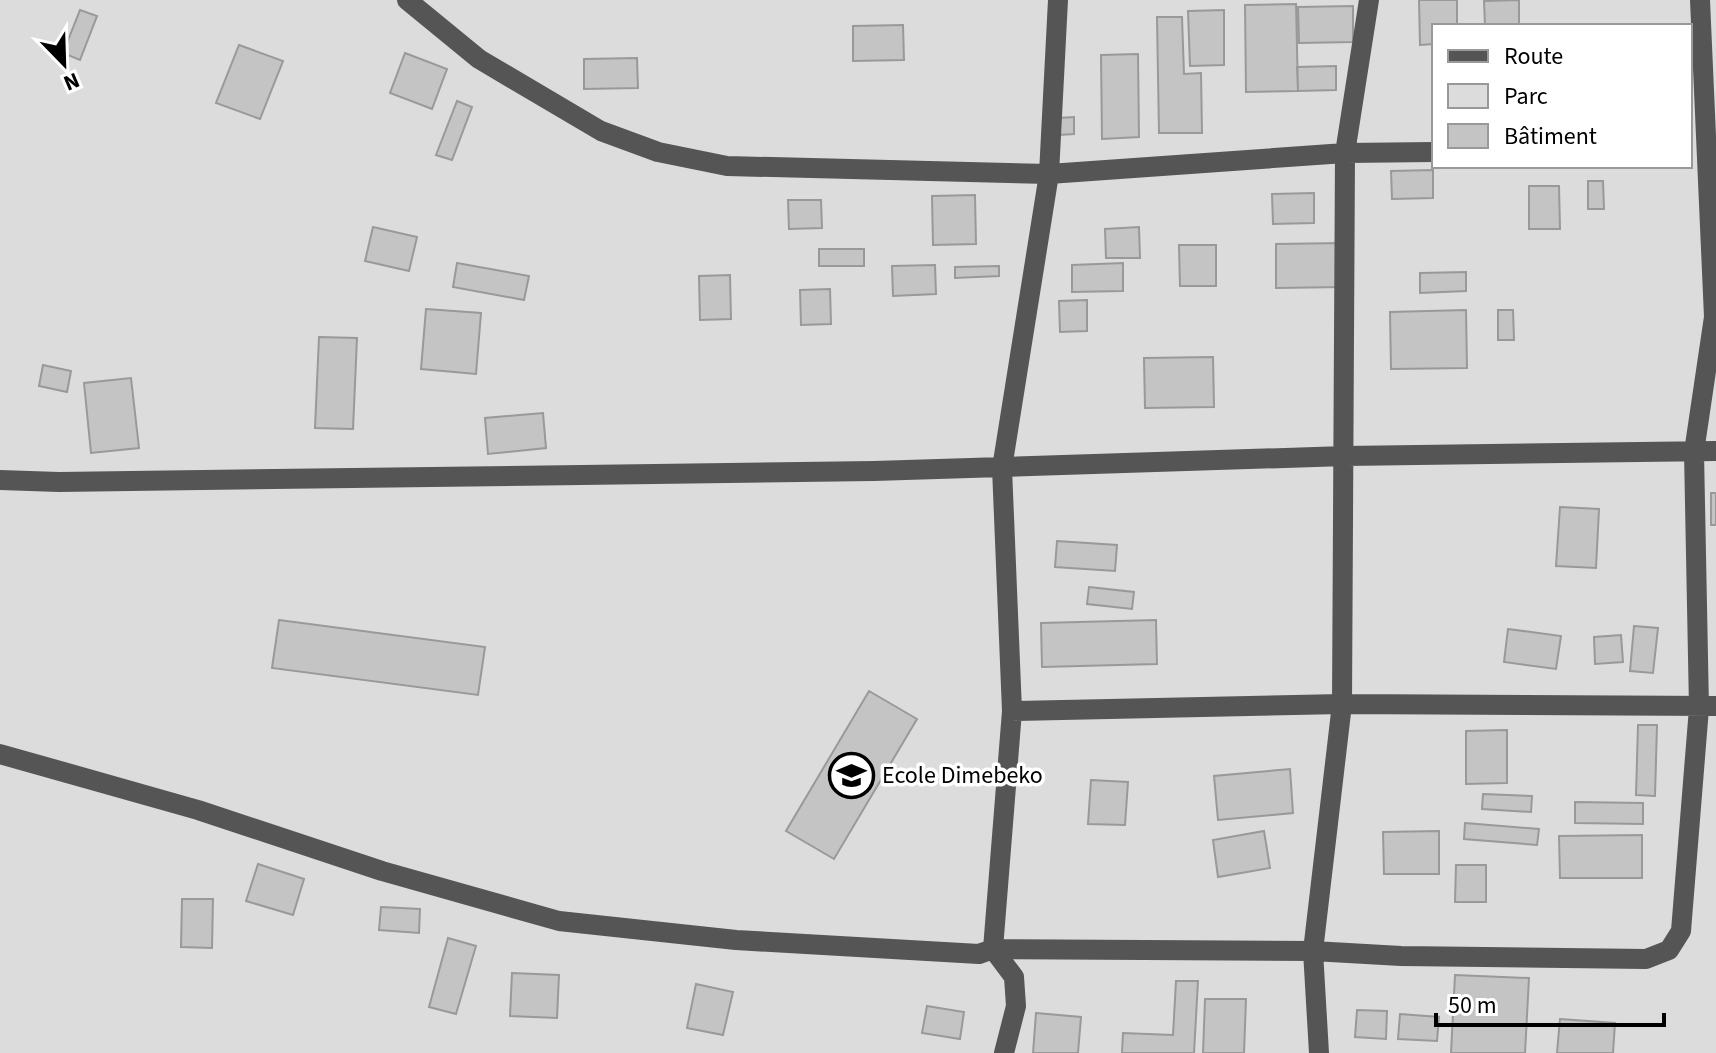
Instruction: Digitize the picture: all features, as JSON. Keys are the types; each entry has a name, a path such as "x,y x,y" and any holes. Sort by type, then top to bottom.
{"street":[{"path":"407,0 479,59 601,131 658,152 727,166 1049,174 1345,153 1432,152"},
{"path":"1004,1053 1016,1006 1014,977 993,949 1012,711 1002,468 1049,174 1058,0"},
{"path":"1319,1053 1313,951 1342,704 1345,153 1369,0"},
{"path":"0,754 198,810 382,871 559,921 736,940 979,954 993,949 1313,951 1401,956 1646,959 1669,950 1681,931 1708,707 1694,452 1714,317 1704,151 1700,0"},
{"path":"0,480 390,479 1002,468 1345,456 1716,451"},
{"path":"1012,711 1342,704 1708,707"}],"green space":[{"path":"0,0 1716,0 1716,1053 0,1053"}],"building":[{"path":"1419,0 1457,0 1457,24 1432,24 1432,44 1420,45"},
{"path":"1519,0 1519,24 1485,24 1484,1"},
{"path":"1296,4 1298,91 1246,92 1245,5"},
{"path":"1353,6 1353,42 1299,43 1298,7"},
{"path":"80,10 97,16 80,60 63,53"},
{"path":"1224,10 1224,65 1190,66 1188,11"},
{"path":"1157,17 1182,17 1184,74 1201,73 1202,133 1159,133"},
{"path":"903,25 904,60 853,61 853,26"},
{"path":"239,45 283,61 260,119 216,103"},
{"path":"405,53 447,69 432,109 390,93"},
{"path":"1138,54 1139,137 1102,139 1101,55"},
{"path":"637,58 638,88 584,89 584,59"},
{"path":"1336,66 1336,90 1298,91 1297,67"},
{"path":"457,101 472,107 452,160 436,155"},
{"path":"1074,117 1074,134 1059,135 1058,118"},
{"path":"1433,170 1433,198 1392,199 1391,171"},
{"path":"1588,181 1603,181 1604,209 1588,209"},
{"path":"1529,186 1559,186 1560,229 1529,229"},
{"path":"1314,193 1314,223 1273,224 1272,194"},
{"path":"975,195 976,244 933,245 932,196"},
{"path":"788,200 821,200 822,228 789,229"},
{"path":"373,227 417,237 409,271 365,261"},
{"path":"1139,227 1140,258 1106,258 1105,229"},
{"path":"1343,243 1344,287 1276,288 1276,244"},
{"path":"1179,245 1216,245 1216,286 1180,286"},
{"path":"819,249 864,249 864,266 819,266"},
{"path":"457,263 529,276 524,300 453,287"},
{"path":"1123,263 1123,291 1072,292 1072,265"},
{"path":"935,265 936,294 893,296 892,266"},
{"path":"999,266 999,276 955,278 955,267"},
{"path":"1466,272 1466,291 1420,293 1420,273"},
{"path":"730,275 731,319 700,320 699,276"},
{"path":"830,289 831,324 801,325 800,290"},
{"path":"1087,300 1087,331 1060,332 1059,301"},
{"path":"426,309 481,313 476,374 421,369"},
{"path":"1466,310 1467,368 1391,369 1390,312"},
{"path":"1498,310 1513,310 1514,340 1498,340"},
{"path":"319,337 357,338 353,429 315,428"},
{"path":"1213,357 1214,407 1145,408 1144,358"},
{"path":"43,365 71,371 67,392 39,386"},
{"path":"131,378 139,448 91,453 84,383"},
{"path":"543,413 546,448 488,454 485,418"},
{"path":"1711,493 1716,493 1716,525 1711,525"},
{"path":"1560,507 1599,509 1596,568 1556,566"},
{"path":"1057,541 1117,545 1115,571 1055,567"},
{"path":"1089,587 1134,592 1132,609 1087,604"},
{"path":"279,620 485,647 478,695 272,668"},
{"path":"1156,620 1157,664 1042,667 1041,623"},
{"path":"1634,626 1658,628 1653,673 1630,671"},
{"path":"1508,629 1561,636 1556,669 1504,662"},
{"path":"1621,635 1623,662 1595,664 1594,637"},
{"name":"Ecole Dimebeko","path":"869,691 917,719 834,859 786,831"},
{"path":"1638,725 1657,725 1655,796 1636,795"},
{"path":"1507,730 1507,783 1466,784 1466,731"},
{"path":"1290,769 1293,813 1218,820 1214,776"},
{"path":"1091,780 1128,782 1125,825 1088,824"},
{"path":"1483,794 1532,796 1531,812 1482,809"},
{"path":"1575,802 1643,803 1643,824 1575,823"},
{"path":"1465,823 1539,829 1537,845 1464,839"},
{"path":"1264,831 1270,868 1218,877 1213,840"},
{"path":"1439,831 1439,874 1384,874 1383,832"},
{"path":"1642,835 1642,878 1560,878 1559,836"},
{"path":"258,864 304,879 293,915 246,901"},
{"path":"1456,865 1486,865 1486,902 1455,902"},
{"path":"182,899 213,899 212,948 181,947"},
{"path":"381,907 420,909 419,933 379,930"},
{"path":"448,938 476,946 456,1014 429,1007"},
{"path":"512,973 559,975 557,1018 510,1016"},
{"path":"1455,975 1529,978 1525,1053 1451,1053"},
{"path":"1176,981 1198,981 1194,1053 1122,1053 1123,1033 1173,1035"},
{"path":"696,984 733,992 723,1035 687,1028"},
{"path":"1205,999 1246,999 1244,1053 1203,1053"},
{"path":"927,1006 964,1012 960,1039 922,1033"},
{"path":"1357,1010 1387,1011 1386,1039 1355,1037"},
{"path":"1036,1013 1081,1017 1078,1053 1033,1053"},
{"path":"1400,1014 1439,1017 1437,1041 1398,1039"},
{"path":"1560,1019 1615,1023 1613,1053 1557,1053"}],"place":[{"name":"Ecole Dimebeko","path":"851,775"}]}
